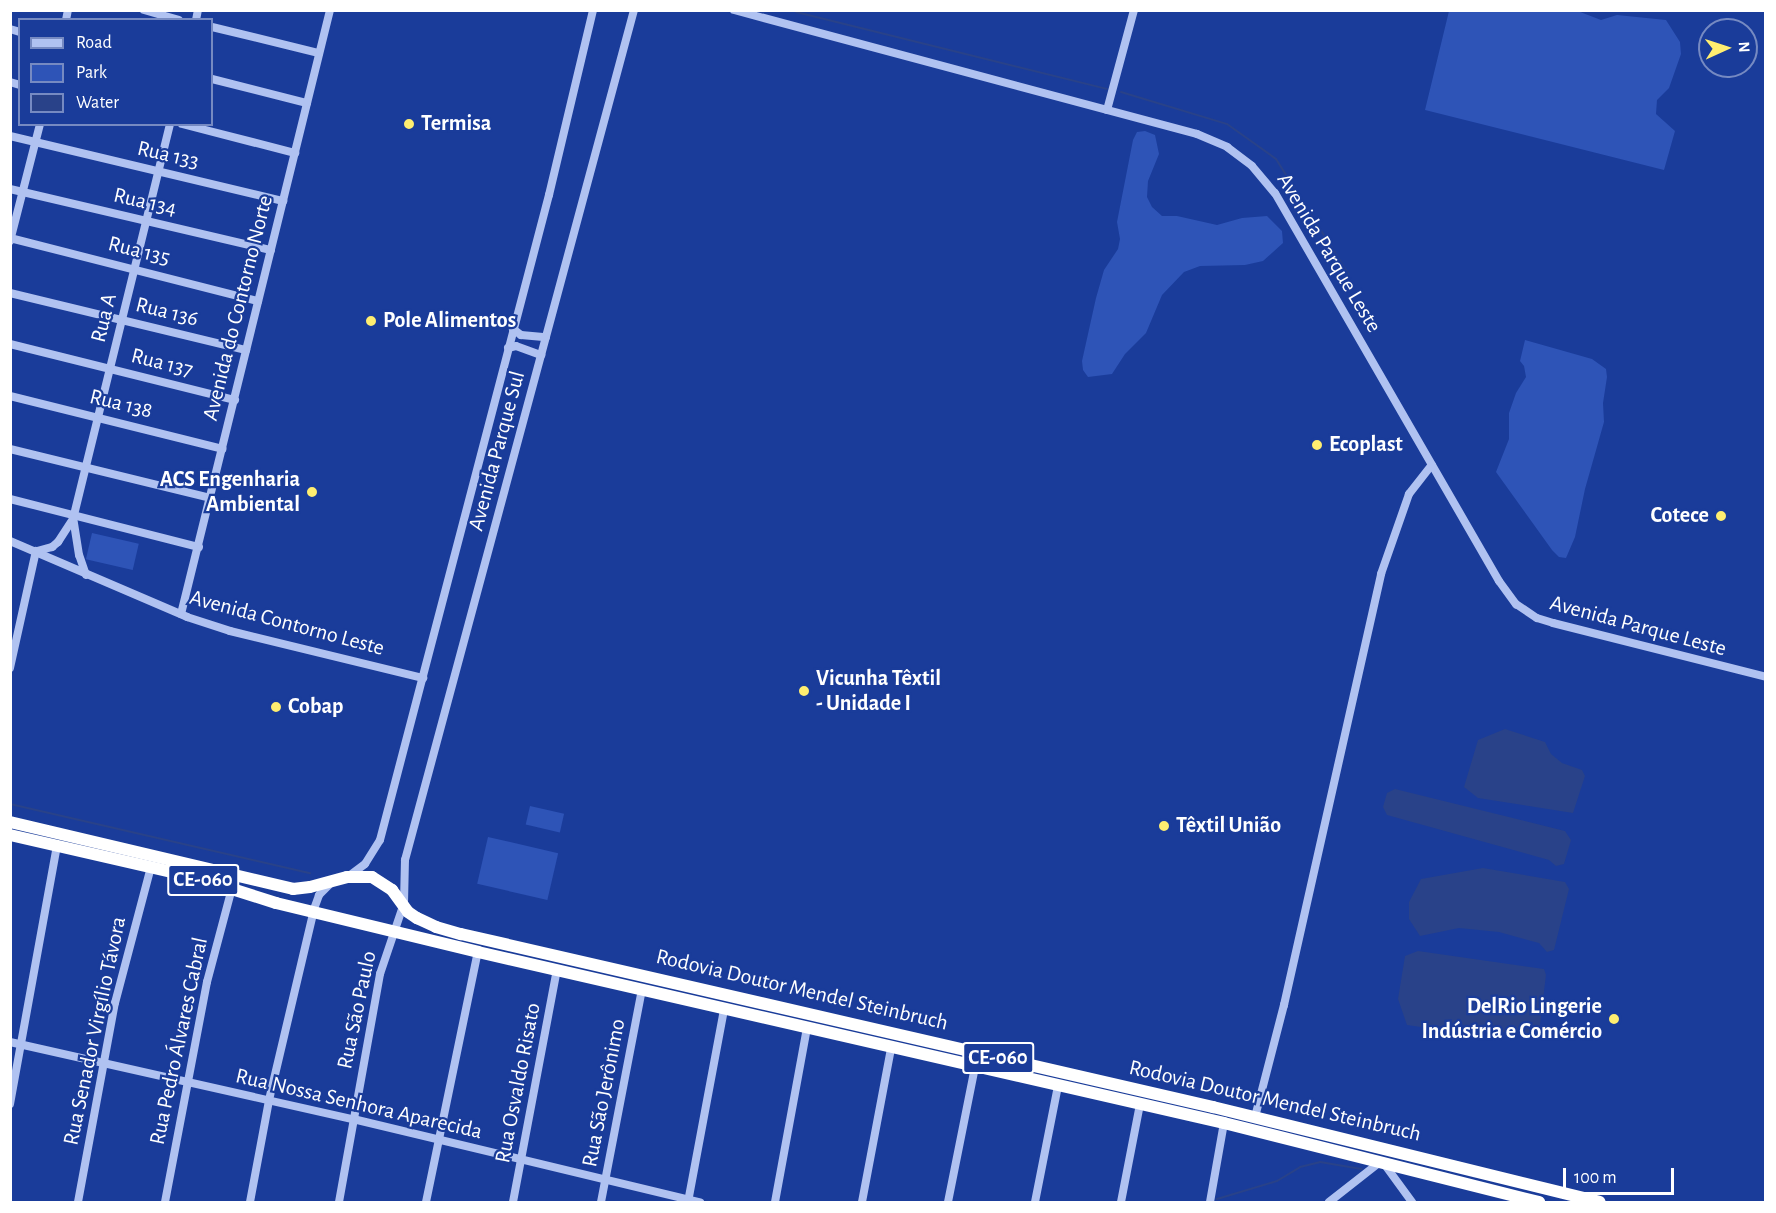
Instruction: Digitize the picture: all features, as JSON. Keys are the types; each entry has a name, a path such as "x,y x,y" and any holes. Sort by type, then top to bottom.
{"highway":[{"name":"Rodovia Doutor Mendel Steinbruch","path":"10,822 287,888 302,889 347,877 372,877 392,890 404,903 408,912 425,923 461,934 1255,1117 1600,1203"},
{"name":"Rodovia Doutor Mendel Steinbruch","path":"10,835 151,867 313,912 478,952 1224,1123 1539,1203"}],"street":[{"path":"144,10 172,18"},
{"name":"Avenida do Contorno Norte","path":"181,614 330,10"},
{"name":"Avenida Parque Sul","path":"250,1203 269,1100 313,912 319,895 325,888 347,877 365,864 380,840 513,329 593,10"},
{"name":"Avenida Parque Sul","path":"404,903 405,860 634,10"},
{"name":"Avenida Parque Leste","path":"734,10 1207,137 1241,157 1275,193 1507,593 1525,612 1553,623 1766,677"},
{"path":"1107,110 1134,10"},
{"path":"213,27 319,53"},
{"path":"213,80 307,103"},
{"path":"11,239 40,126"},
{"name":"Rua A","path":"86,575 79,555 74,517 169,126"},
{"path":"190,126 295,153"},
{"name":"Rua 133","path":"10,136 283,201"},
{"name":"Rua 134","path":"10,189 271,250"},
{"name":"Rua 135","path":"11,239 258,301"},
{"name":"Rua 136","path":"10,293 246,350"},
{"path":"513,329 521,335 546,337"},
{"name":"Rua 137","path":"10,344 235,400"},
{"path":"508,348 516,346 541,355"},
{"name":"Rua 138","path":"10,396 223,449"},
{"path":"10,449 211,498"},
{"path":"1255,1117 1284,1005 1381,574 1409,494 1432,465"},
{"path":"10,499 199,547"},
{"name":"Rua A","path":"36,551 52,547 58,542 74,517"},
{"name":"Avenida Contorno Leste","path":"10,541 181,614 230,631 423,678"},
{"path":"10,668 36,551"},
{"path":"10,1104 57,846"},
{"name":"Rua Senador Virgílio Távora","path":"78,1203 129,943 151,867"},
{"name":"Rua Pedro Álvares Cabral","path":"165,1203 186,1081 232,888"},
{"name":"Rua São Paulo","path":"339,1203 380,974 404,903"},
{"path":"426,1203 478,952"},
{"name":"Rua Osvaldo Risato","path":"513,1203 557,970"},
{"name":"Rua São Jerônimo","path":"601,1203 642,990"},
{"path":"688,1201 724,1009"},
{"path":"775,1203 807,1028"},
{"name":"Rua Nossa Senhora Aparecida","path":"10,1042 353,1119 700,1203"},
{"path":"862,1203 891,1048"},
{"path":"948,1203 975,1067"},
{"path":"1035,1203 1058,1086"},
{"path":"1121,1203 1140,1104"},
{"path":"1210,1203 1224,1123"},
{"path":"1329,1203 1382,1164 1412,1203"}],"green space":[{"path":"1575,10 1601,20 1617,15 1666,20 1680,42 1681,54 1669,88 1657,100 1656,114 1675,131 1664,170 1425,110 1449,11"},
{"path":"1145,131 1155,135 1159,154 1148,181 1147,197 1152,207 1162,216 1177,216 1217,225 1242,218 1267,216 1282,231 1283,243 1263,261 1245,265 1200,266 1184,272 1162,295 1146,333 1125,354 1112,374 1088,377 1083,370 1082,361 1096,298 1104,270 1118,249 1120,239 1117,222 1133,140 1137,132"},
{"path":"1525,340 1592,359 1606,369 1604,422 1585,489 1575,537 1566,558 1559,557 1552,550 1496,472 1509,439 1509,413 1516,393 1526,377 1524,366 1520,361"},
{"path":"92,533 139,544 133,570 86,559"},
{"path":"530,806 564,814 560,832 526,825"},
{"path":"488,837 558,853 547,900 477,884"}],"water":[{"path":"1505,729 1545,742 1551,754 1562,763 1582,770 1585,776 1573,813 1478,798 1464,787 1478,740"},
{"path":"1395,789 1565,831 1571,840 1564,864 1556,866 1549,860 1387,815 1383,807 1387,793"},
{"path":"1483,868 1565,882 1569,889 1554,950 1547,952 1539,943 1499,932 1459,928 1420,936 1409,919 1409,902 1421,879"},
{"path":"1418,951 1544,969 1546,975 1539,1033 1534,1035 1441,1026 1435,1029 1407,1025 1398,999 1405,956"}],"waterway":[{"path":"796,12 1107,89"},
{"path":"1121,92 1227,124 1276,159 1349,275"},
{"path":"10,804 310,873"},
{"path":"1217,1199 1277,1181 1300,1167 1320,1162 1361,1169"}],"place":[{"name":"Termisa","path":"409,124"},
{"name":"Pole Alimentos","path":"371,321"},
{"name":"Ecoplast","path":"1317,445"},
{"name":"ACS Engenharia Ambiental","path":"312,492"},
{"name":"Cotece","path":"1721,516"},
{"name":"Vicunha Têxtil - Unidade I","path":"804,691"},
{"name":"Cobap","path":"276,707"},
{"name":"Têxtil União","path":"1164,826"},
{"name":"DelRio Lingerie Indústria e Comércio","path":"1614,1019"}]}
